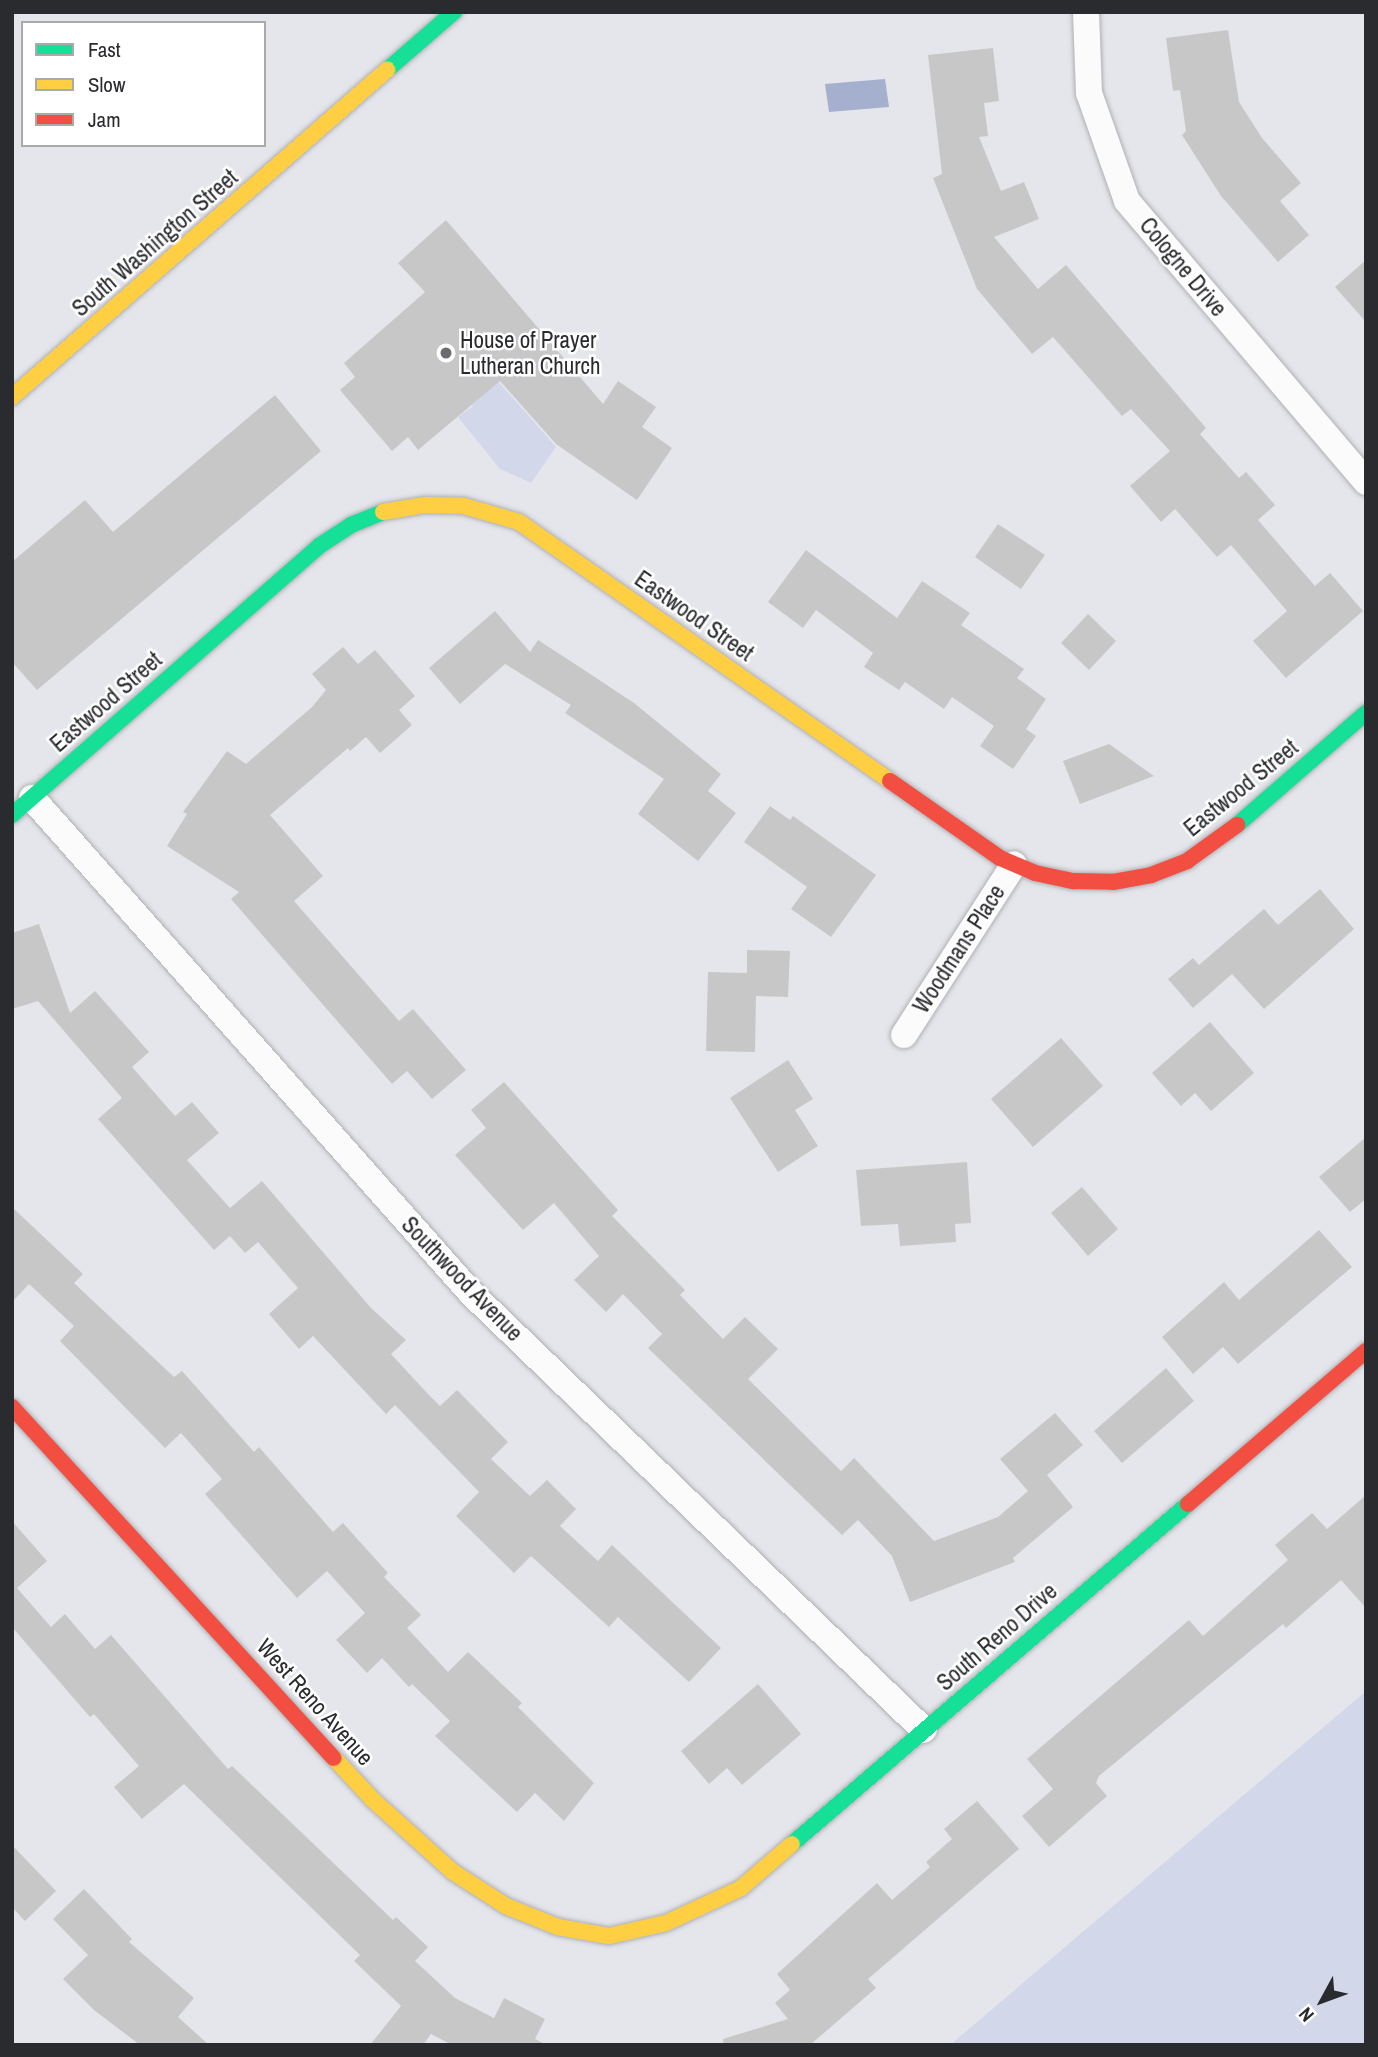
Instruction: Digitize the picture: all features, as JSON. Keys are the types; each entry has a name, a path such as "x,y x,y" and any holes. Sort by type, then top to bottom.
{"street":[{"name":"South Washington Street","path":"12,397 454,12"},
{"name":"Cologne Drive","path":"1086,12 1089,93 1127,201 1366,482"},
{"name":"Eastwood Street","path":"22,806 319,545 351,525 387,511 425,505 464,506 519,522 1014,864 1074,881 1113,882 1151,875 1187,861 1220,839 1366,713"},
{"name":"Southwood Avenue","path":"22,806 471,1293 924,1730"},
{"name":"Woodmans Place","path":"904,1035 1014,864"},
{"name":"South Reno Drive","path":"640,1929 666,1923 741,1888 1366,1351"},
{"name":"West Reno Avenue","path":"12,1407 373,1800 453,1872 506,1906 558,1927 608,1936 640,1929"}],"shaded area":[{"path":"491,373 556,447 531,483 500,469 458,417 473,406 465,395"},
{"path":"1366,1691 1366,2045 950,2045"}],"water":[{"path":"885,79 889,107 829,112 825,84"}],"building":[{"path":"1228,30 1239,102 1262,138 1301,183 1280,201 1309,235 1278,262 1221,196 1182,135 1186,131 1180,90 1173,91 1166,38"},
{"path":"993,48 999,101 984,103 988,136 979,137 1001,191 1024,182 1039,219 994,237 1038,289 1066,265 1206,428 1200,434 1239,478 1246,472 1275,505 1258,520 1315,586 1330,573 1363,611 1286,678 1253,641 1287,611 1231,545 1217,557 1175,509 1161,522 1130,486 1170,451 1131,409 1122,416 1053,337 1032,354 977,289 933,178 942,174 928,55"},
{"path":"446,220 603,404 618,381 656,407 642,427 672,448 637,500 556,444 500,381 418,450 408,437 392,451 340,390 355,377 344,363 425,292 398,263"},
{"path":"1366,260 1366,322 1335,287"},
{"path":"275,395 321,451 37,690 12,662 12,562 85,500 113,532"},
{"path":"998,524 1045,555 1021,589 975,557"},
{"path":"806,550 897,618 922,581 970,613 961,625 1024,669 1017,678 1046,699 1026,729 1036,736 1013,769 980,746 994,726 952,697 944,709 905,682 899,690 864,667 873,653 816,610 803,628 768,602"},
{"path":"495,611 530,652 538,640 634,703 721,774 708,791 736,813 698,861 638,814 664,779 565,713 571,705 505,664 460,704 429,668"},
{"path":"1088,614 1116,641 1089,670 1061,643"},
{"path":"343,647 358,664 375,650 415,696 399,710 412,725 380,753 366,737 350,751 348,748 270,815 323,876 294,901 399,1021 413,1009 466,1070 432,1099 407,1071 392,1084 231,899 239,892 167,846 187,814 183,812 227,751 246,764 312,707 326,690 312,674"},
{"path":"1109,744 1154,776 1080,804 1063,761"},
{"path":"770,806 790,820 793,816 876,875 831,937 791,909 807,887 744,842"},
{"path":"1320,889 1354,929 1264,1009 1232,974 1193,1008 1168,979 1193,958 1199,965 1264,909 1278,925"},
{"path":"39,924 70,1013 95,991 149,1052 132,1067 175,1116 192,1102 219,1133 187,1160 230,1208 262,1181 371,1308 406,1340 391,1354 428,1394 440,1406 457,1390 508,1442 491,1459 530,1496 547,1480 576,1509 560,1526 598,1561 612,1545 721,1648 689,1682 618,1617 609,1627 531,1556 514,1573 456,1516 479,1492 395,1405 386,1414 313,1336 299,1349 269,1314 298,1288 258,1242 245,1253 230,1236 214,1250 98,1119 122,1098 38,1001 12,1009 12,933"},
{"path":"747,950 790,951 788,997 756,996 755,1052 706,1051 708,972 747,973"},
{"path":"1210,1022 1254,1073 1211,1111 1195,1093 1181,1106 1152,1073"},
{"path":"1061,1038 1103,1086 1033,1147 991,1099"},
{"path":"788,1060 813,1099 795,1110 818,1146 778,1172 730,1098"},
{"path":"504,1082 618,1210 612,1216 685,1290 680,1295 723,1339 745,1317 778,1349 748,1379 841,1471 854,1458 934,1541 998,1517 1028,1491 1000,1459 1055,1413 1083,1445 1047,1475 1073,1507 1013,1558 1015,1562 910,1602 892,1556 858,1520 842,1535 648,1348 662,1334 623,1294 606,1312 574,1280 599,1256 554,1203 523,1230 455,1155 486,1128 471,1110"},
{"path":"1366,1137 1366,1199 1350,1212 1319,1177"},
{"path":"967,1162 971,1223 955,1224 956,1242 900,1246 898,1224 861,1226 856,1170"},
{"path":"1082,1187 1118,1229 1088,1256 1051,1213"},
{"path":"12,1207 83,1274 74,1283 174,1377 182,1371 254,1452 259,1447 333,1532 343,1523 388,1573 384,1577 421,1615 407,1628 448,1672 468,1652 522,1703 518,1707 594,1783 564,1821 535,1793 517,1812 435,1736 450,1721 412,1684 409,1687 382,1658 367,1673 336,1640 365,1613 327,1571 297,1598 205,1494 222,1479 181,1433 165,1448 60,1341 74,1326 29,1284 12,1302"},
{"path":"1319,1230 1352,1267 1238,1364 1223,1347 1193,1374 1162,1337 1224,1282 1239,1300"},
{"path":"1166,1368 1194,1401 1122,1463 1094,1431"},
{"path":"1366,1495 1366,1608 1341,1580 1286,1628 1283,1624 1099,1776 1096,1783 1107,1796 1049,1847 1022,1816 1053,1789 1027,1759 1189,1620 1203,1636 1288,1560 1275,1545 1312,1513 1327,1529"},
{"path":"12,1521 47,1561 17,1588 51,1627 65,1614 95,1649 111,1635 228,1769 232,1766 393,1920 396,1917 428,1947 415,1961 455,1998 494,2018 504,1998 545,2019 535,2039 547,2045 452,2045 431,2034 423,2045 370,2045 401,2006 354,1961 360,1955 184,1784 142,1819 114,1787 139,1766 94,1714 90,1717 12,1627"},
{"path":"758,1684 801,1734 742,1785 727,1768 709,1784 681,1751"},
{"path":"977,1801 1019,1849 868,1979 876,1988 810,2045 724,2045 723,2039 788,2019 775,2003 790,1990 777,1974 877,1883 892,1900 930,1867 926,1862 952,1839 944,1829"},
{"path":"12,1845 56,1891 25,1921 12,1907"},
{"path":"84,1889 132,1939 129,1942 194,1998 178,2017 209,2045 140,2045 94,2010 63,1979 88,1955 53,1919"}],"traffic: fast":[{"path":"387,70 454,12"},
{"path":"12,815 319,546 351,525 383,512"},
{"path":"1237,825 1366,713"},
{"path":"792,1844 1188,1504"}],"traffic: slow":[{"path":"12,397 387,70"},
{"path":"383,512 425,505 464,506 519,522 890,781"},
{"path":"334,1758 373,1800 453,1872 506,1906 558,1927 609,1936 666,1923 741,1888 792,1844"}],"traffic: jam":[{"path":"890,781 1000,858 1035,873 1074,881 1113,882 1151,875 1187,861 1237,825"},
{"path":"1188,1504 1366,1351"},
{"path":"12,1407 334,1758"}],"place":[{"name":"House of Prayer Lutheran Church","path":"446,353"}]}
